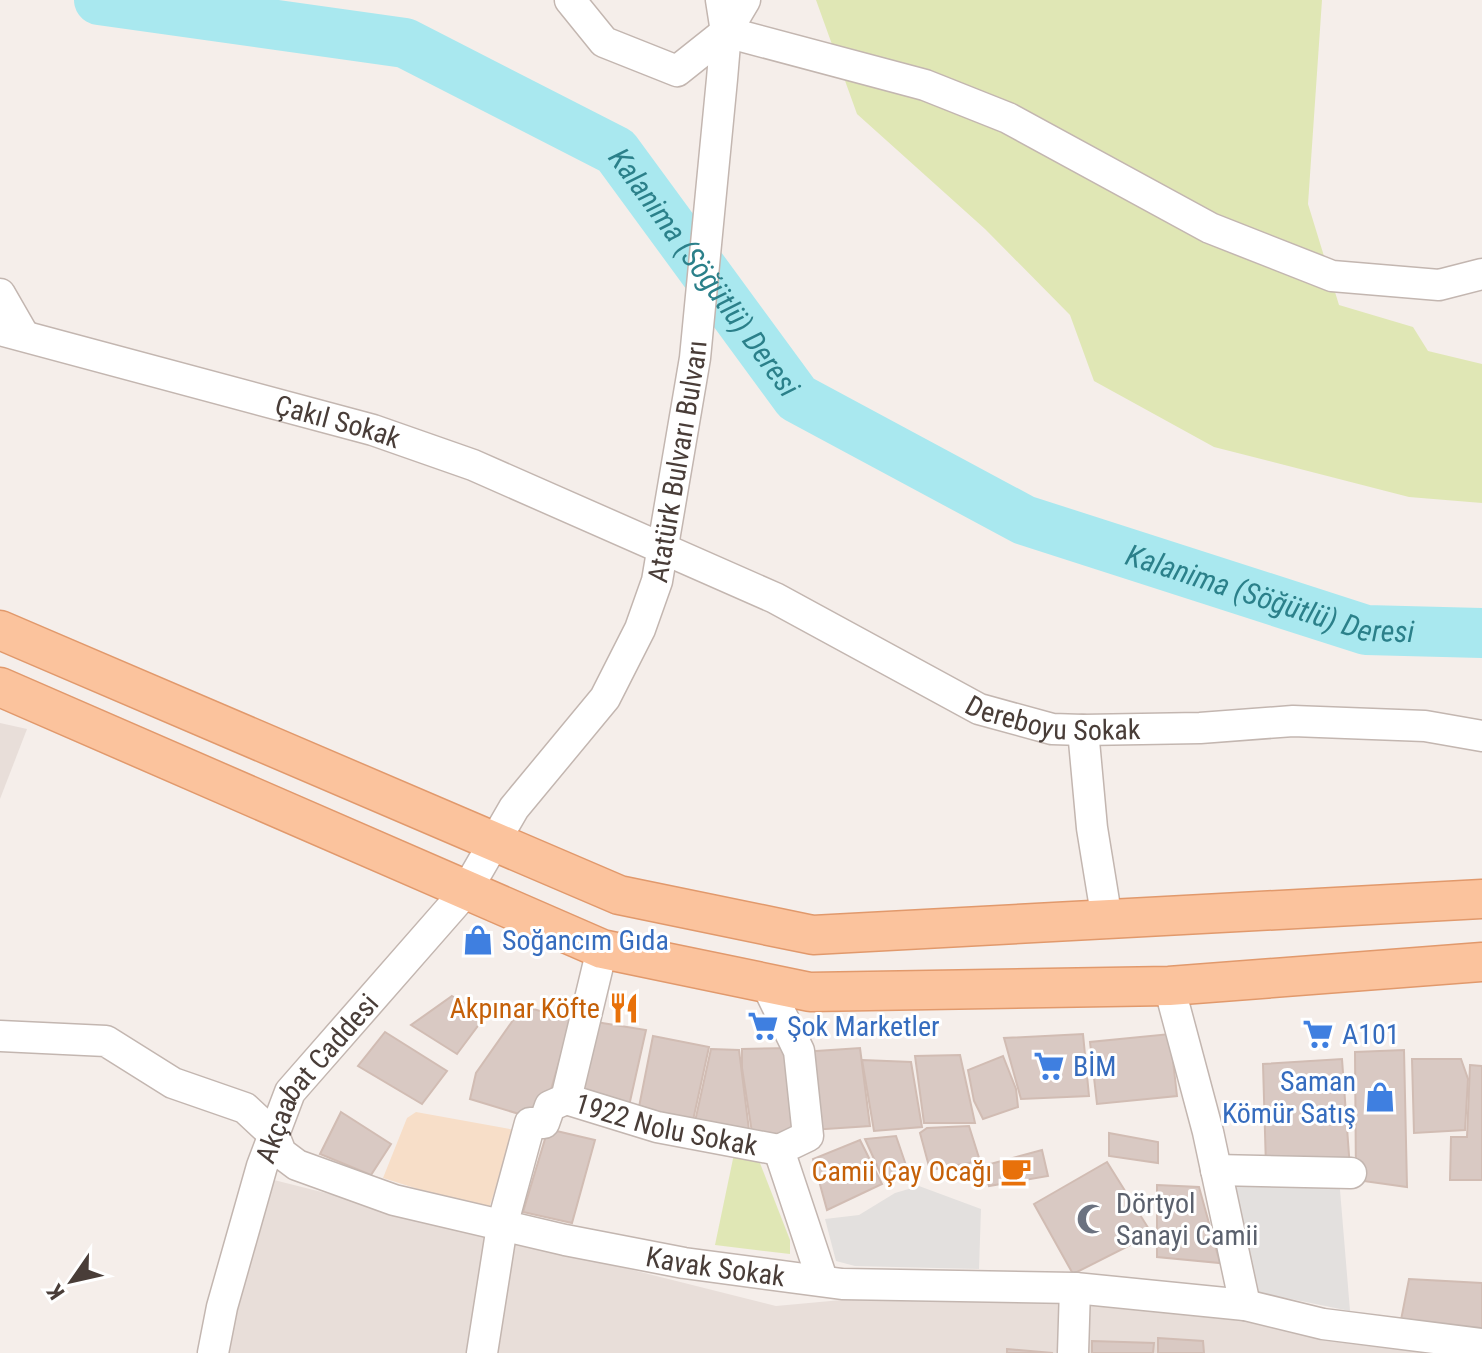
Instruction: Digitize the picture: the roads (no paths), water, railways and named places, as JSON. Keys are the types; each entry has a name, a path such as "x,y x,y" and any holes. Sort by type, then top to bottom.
{"main road":[{"path":"0,630 619,895 813,935 1482,899"},
{"path":"0,687 602,949 810,992 1169,986 1482,962"}],"street":[{"path":"570,0 604,42 677,71 726,32 925,85 1008,118 1210,228 1332,276 1439,285 1482,274"},
{"name":"Atatürk Bulvarı Bulvarı","path":"493,843 514,808 605,698 640,629 657,581 695,358 726,32 721,0"},
{"name":"Atatürk Bulvarı Bulvarı","path":"726,32 745,0"},
{"path":"0,294 11,332"},
{"name":"Çakıl Sokak","path":"11,332 373,430 473,465 662,549"},
{"name":"Dereboyu Sokak","path":"662,549 775,598 979,709 1052,729 1186,729 1293,721 1425,726 1482,736"},
{"path":"1083,730 1092,828 1107,920"},
{"name":"Akçaabat Caddesi","path":"213,1353 222,1307 290,1092 303,1073 466,891 493,843"},
{"name":"1922 Nolu Sokak","path":"602,949 566,1099 657,1127 779,1150 808,1136 799,1051 766,983"},
{"path":"1169,986 1216,1170 1245,1305"},
{"name":"Kavak Sokak","path":"0,1036 106,1041 173,1083 245,1108 274,1135 281,1153 318,1174 394,1200 502,1226 684,1263 842,1284 1075,1288 1245,1305 1323,1324 1482,1344"},
{"path":"482,1353 502,1226 530,1123 544,1123 550,1106 566,1099"},
{"name":"1922 Nolu Sokak","path":"779,1150 822,1279"},
{"path":"1216,1170 1351,1173"},
{"path":"1073,1353 1075,1288"}],"waterway":[{"name":"Kalanima (Söğütlü) Deresi","path":"99,0 405,43 616,151 797,398 1024,520 1366,630 1482,633"}],"place":[{"name":"Soğancım Gıda","path":"478,940"},
{"name":"Akpınar Köfte","path":"624,1008"},
{"name":"Şok Marketler","path":"763,1026"},
{"name":"A101","path":"1318,1034"},
{"name":"BİM","path":"1049,1066"},
{"name":"Saman Kömür Satış","path":"1380,1097"},
{"name":"Camii Çay Ocağı","path":"1016,1171"},
{"name":"Dörtyol Sanayi Camii","path":"1092,1219"}]}
